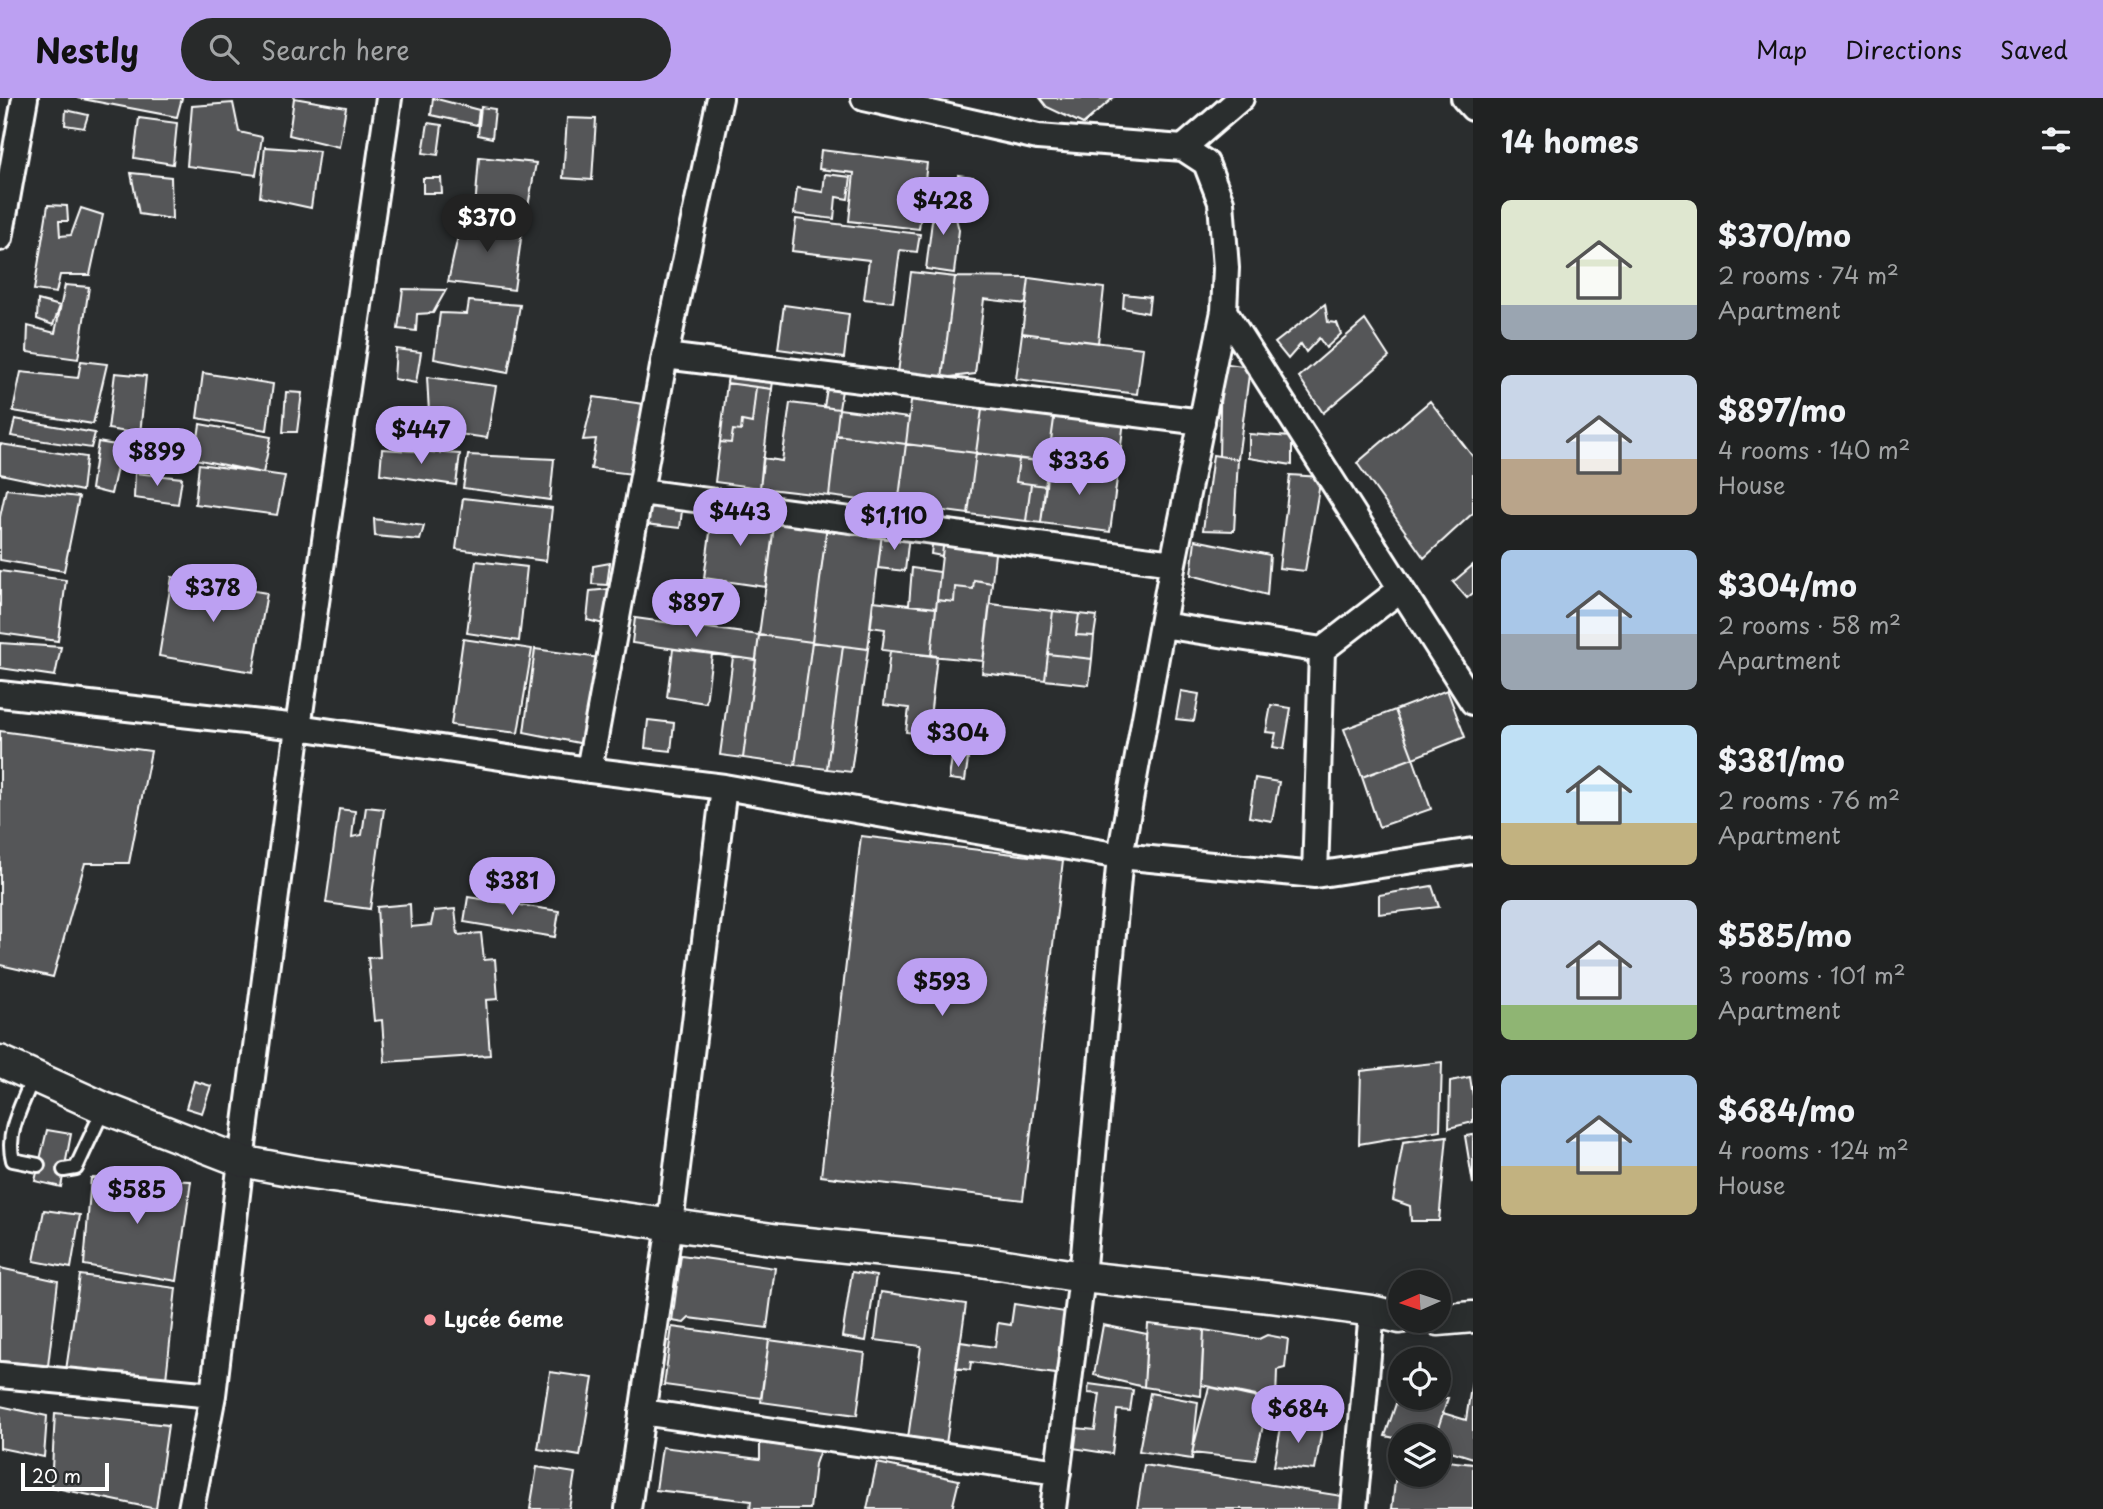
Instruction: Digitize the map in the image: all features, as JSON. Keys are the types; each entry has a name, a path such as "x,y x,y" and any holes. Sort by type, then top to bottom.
{"street":[{"path":"0,238 25,98"},
{"path":"191,1509 213,1395 298,727 389,98"},
{"path":"589,770 664,356 720,98"},
{"path":"864,98 1038,137 1183,148 1206,163 1220,202 1226,268 1224,311 1173,563 1120,856 1082,1278 1053,1509"},
{"path":"1183,148 1241,98"},
{"path":"1465,98 1473,108"},
{"path":"1224,311 1473,702"},
{"path":"664,356 1202,422"},
{"path":"640,492 1173,563"},
{"path":"1162,625 1322,650 1401,589"},
{"path":"1315,875 1322,650"},
{"path":"0,694 298,727 724,788 1120,856 1315,875 1473,851"},
{"path":"628,1509 670,1224 724,788"},
{"path":"0,1061 104,1108 241,1161 311,1174 779,1240 980,1261 1082,1278 1270,1297 1386,1315 1354,1509"},
{"path":"1451,1319 1473,1317"},
{"path":"0,1375 213,1395"},
{"path":"642,1412 1058,1472"}],"lane":[{"path":"33,1077 10,1136 10,1149 13,1160 38,1165"},
{"path":"64,1170 76,1168 104,1108"}],"building":[{"path":"77,98 182,98 177,117"},
{"path":"294,98 346,107 339,147 289,135"},
{"path":"433,98 479,110 477,125 431,115"},
{"path":"1040,98 1113,98 1083,124 1047,107"},
{"path":"233,103 239,132 262,137 256,175 187,166 192,106"},
{"path":"481,107 495,109 492,138 478,135"},
{"path":"66,110 88,115 84,128 65,125"},
{"path":"139,118 177,123 173,164 134,158"},
{"path":"567,118 596,119 592,180 563,178"},
{"path":"428,123 442,125 438,155 423,153"},
{"path":"265,147 319,151 311,208 260,197"},
{"path":"821,150 927,163 919,229 849,221 854,173 819,169"},
{"path":"479,157 536,163 526,217 475,209"},
{"path":"131,173 171,177 172,219 139,214"},
{"path":"825,174 851,177 848,199 836,197 834,219 794,214 797,188 823,192"},
{"path":"958,175 973,177 971,193 956,192"},
{"path":"423,178 441,178 442,193 423,193"},
{"path":"935,197 951,199 959,230 954,273 926,269"},
{"path":"48,205 67,206 68,221 59,221 60,236 71,235 81,208 103,215 90,275 60,275 56,293 34,290"},
{"path":"462,218 523,224 514,290 448,282"},
{"path":"796,219 920,234 917,252 900,250 893,302 864,299 869,260 792,251"},
{"path":"911,272 955,277 942,378 898,373"},
{"path":"955,277 1029,278 1026,304 984,299 975,374 942,378"},
{"path":"1029,278 1104,288 1098,343 1022,333"},
{"path":"65,285 89,287 78,359 27,352 28,326 55,333"},
{"path":"403,289 446,290 433,313 417,314 416,331 398,329"},
{"path":"1124,294 1150,297 1148,313 1123,308"},
{"path":"38,300 60,306 53,325 37,319"},
{"path":"469,301 520,305 508,373 434,359 440,313 467,314"},
{"path":"1325,304 1328,322 1337,323 1341,334 1326,348 1319,338 1306,352 1301,344 1288,359 1275,343"},
{"path":"784,305 849,314 844,358 778,349"},
{"path":"1365,320 1389,357 1323,413 1299,377"},
{"path":"1022,333 1143,348 1137,394 1016,379"},
{"path":"396,349 421,352 416,383 394,379"},
{"path":"81,361 107,364 93,424 13,411 21,372 78,378"},
{"path":"1221,363 1250,367 1238,459 1219,456"},
{"path":"729,369 774,374 772,389 727,383"},
{"path":"115,373 146,376 140,434 108,429"},
{"path":"203,373 273,384 267,430 197,418"},
{"path":"427,377 496,386 487,438 430,430"},
{"path":"828,382 843,384 839,409 824,407"},
{"path":"727,383 756,387 752,423 742,421 741,431 733,430 731,443 720,442"},
{"path":"756,387 772,389 760,488 715,482 720,442 731,443 733,430 741,431 742,421 752,423"},
{"path":"286,392 302,393 297,432 283,432"},
{"path":"912,393 983,402 976,453 906,444"},
{"path":"594,397 644,404 632,474 591,469 596,439 583,440"},
{"path":"1430,401 1473,457 1473,513 1424,558 1357,463"},
{"path":"983,402 1055,412 1048,462 976,453"},
{"path":"790,403 839,409 829,496 760,488 763,458 782,461"},
{"path":"839,409 909,418 906,444 836,435"},
{"path":"394,412 424,421 426,438 390,432"},
{"path":"1055,412 1124,420 1118,471 1048,462"},
{"path":"15,419 95,433 91,448 11,436"},
{"path":"200,424 271,437 263,473 195,459"},
{"path":"1249,434 1292,437 1292,465 1249,458"},
{"path":"836,435 906,444 898,505 829,496"},
{"path":"98,442 122,446 111,494 91,489"},
{"path":"0,444 86,457 82,491 0,474"},
{"path":"906,444 976,453 968,514 898,505"},
{"path":"382,449 460,454 456,485 380,474"},
{"path":"976,453 1019,459 1016,482 1031,484 1026,521 968,514"},
{"path":"468,455 554,459 550,500 463,488"},
{"path":"1213,455 1238,459 1234,531 1203,530"},
{"path":"1019,459 1048,462 1046,486 1016,482"},
{"path":"1048,462 1118,471 1110,532 1041,523"},
{"path":"199,464 285,476 277,515 195,504"},
{"path":"135,473 182,478 178,504 134,498"},
{"path":"1290,475 1321,477 1305,571 1279,568"},
{"path":"1031,484 1046,486 1041,523 1026,521"},
{"path":"6,489 79,497 64,571 0,560 0,517"},
{"path":"463,498 552,508 546,561 456,549"},
{"path":"647,505 682,510 680,528 645,524"},
{"path":"713,510 775,518 766,587 704,578"},
{"path":"775,518 827,525 812,642 759,635"},
{"path":"374,519 424,526 420,540 375,536"},
{"path":"827,525 882,533 868,649 812,642"},
{"path":"882,533 909,535 905,571 878,568"},
{"path":"933,537 944,538 942,556 931,554"},
{"path":"944,538 996,544 992,583 974,580 973,589 955,587 954,602 937,600"},
{"path":"1195,540 1270,555 1267,595 1191,575"},
{"path":"476,561 527,567 519,641 467,633"},
{"path":"610,563 607,585 592,584 593,566"},
{"path":"1473,565 1473,593 1467,598 1453,582"},
{"path":"912,568 940,572 936,608 909,605"},
{"path":"0,571 66,580 58,641 0,633"},
{"path":"172,577 267,593 253,672 159,656"},
{"path":"974,580 992,583 983,661 931,656 937,600 954,602 955,587 973,589"},
{"path":"610,589 608,625 587,620 590,591"},
{"path":"873,601 936,608 931,656 882,650 885,629 870,627"},
{"path":"990,604 1053,611 1045,680 982,673"},
{"path":"1053,611 1079,614 1076,635 1094,636 1092,659 1048,654"},
{"path":"1079,614 1097,616 1094,636 1076,635"},
{"path":"635,618 759,635 756,660 632,643"},
{"path":"759,635 812,642 795,765 743,758"},
{"path":"463,639 532,649 518,733 451,725"},
{"path":"812,642 843,646 827,769 795,765"},
{"path":"0,643 61,647 55,676 0,668"},
{"path":"843,646 868,649 851,772 827,769"},
{"path":"535,649 600,658 589,745 524,732"},
{"path":"673,649 712,654 706,703 667,697"},
{"path":"890,651 937,656 928,735 906,732 909,708 884,705"},
{"path":"1048,654 1092,659 1089,685 1045,680"},
{"path":"733,657 756,660 743,758 720,755"},
{"path":"1447,690 1465,737 1413,758 1395,710"},
{"path":"1181,691 1199,694 1194,721 1176,719"},
{"path":"1271,705 1291,708 1284,749 1273,747 1276,733 1266,732"},
{"path":"1395,710 1413,758 1362,777 1344,729"},
{"path":"648,720 674,723 671,751 645,748"},
{"path":"0,731 151,751 129,863 85,863 53,977 0,965"},
{"path":"952,757 968,759 965,781 949,779"},
{"path":"1413,758 1431,809 1379,827 1362,777"},
{"path":"1255,778 1279,782 1272,821 1249,817"},
{"path":"366,807 384,809 370,909 326,903 339,809 355,811 352,837 362,835"},
{"path":"861,836 1063,860 1023,1200 821,1176"},
{"path":"1432,886 1439,907 1379,914 1379,895"},
{"path":"468,897 559,911 555,937 464,922"},
{"path":"410,904 411,927 431,925 434,911 455,909 458,935 481,933 484,960 495,959 498,999 486,1000 490,1055 385,1062 382,1020 374,1021 368,958 380,957 377,907"},
{"path":"1442,1062 1440,1130 1359,1144 1361,1071"},
{"path":"1470,1077 1473,1122 1449,1128 1450,1081"},
{"path":"194,1081 211,1086 202,1113 186,1108"},
{"path":"47,1130 71,1134 61,1187 35,1181"},
{"path":"1473,1135 1473,1184 1465,1136"},
{"path":"1447,1136 1439,1221 1411,1221 1410,1206 1393,1200 1403,1142"},
{"path":"91,1178 191,1181 177,1281 84,1265"},
{"path":"44,1210 80,1215 71,1268 34,1261"},
{"path":"681,1255 775,1268 767,1328 689,1318 684,1323 672,1321"},
{"path":"0,1268 58,1281 48,1366 0,1361"},
{"path":"852,1272 876,1276 866,1341 842,1337"},
{"path":"80,1275 176,1288 166,1379 66,1370"},
{"path":"881,1292 966,1304 946,1444 908,1438 921,1346 875,1340"},
{"path":"1014,1304 1065,1312 1056,1374 971,1362 970,1370 956,1368 960,1342 995,1347 998,1323 1011,1325"},
{"path":"1148,1324 1204,1330 1201,1396 1144,1387"},
{"path":"1103,1325 1147,1334 1144,1387 1094,1375"},
{"path":"672,1327 769,1340 761,1398 664,1385"},
{"path":"1204,1330 1259,1339 1267,1335 1288,1339 1285,1368 1277,1370 1276,1400 1201,1385"},
{"path":"769,1340 865,1353 857,1415 761,1402"},
{"path":"550,1372 593,1378 580,1456 538,1449"},
{"path":"1473,1374 1473,1458 1451,1451 1451,1424 1439,1424 1443,1413 1466,1420"},
{"path":"1089,1384 1133,1390 1130,1411 1117,1410 1112,1454 1073,1448 1076,1428 1095,1430 1100,1394 1088,1393"},
{"path":"1209,1387 1258,1398 1254,1409 1266,1413 1255,1460 1192,1453"},
{"path":"1150,1393 1198,1402 1192,1459 1139,1451"},
{"path":"0,1406 47,1416 44,1457 0,1448"},
{"path":"1394,1410 1444,1410 1439,1424 1389,1424"},
{"path":"55,1413 168,1425 156,1509 51,1487"},
{"path":"1283,1416 1322,1429 1315,1470 1274,1466"},
{"path":"760,1443 820,1450 815,1464 810,1509 750,1509 751,1501 656,1490 662,1447 760,1459"},
{"path":"1451,1461 1473,1464 1473,1509 1392,1509 1394,1487 1451,1487"},
{"path":"877,1463 959,1480 952,1509 867,1509"},
{"path":"1144,1465 1342,1496 1340,1509 1137,1509"},
{"path":"537,1467 575,1473 569,1509 530,1509"}],"place":[{"name":"Lycée 6eme","path":"430,1320"}]}
